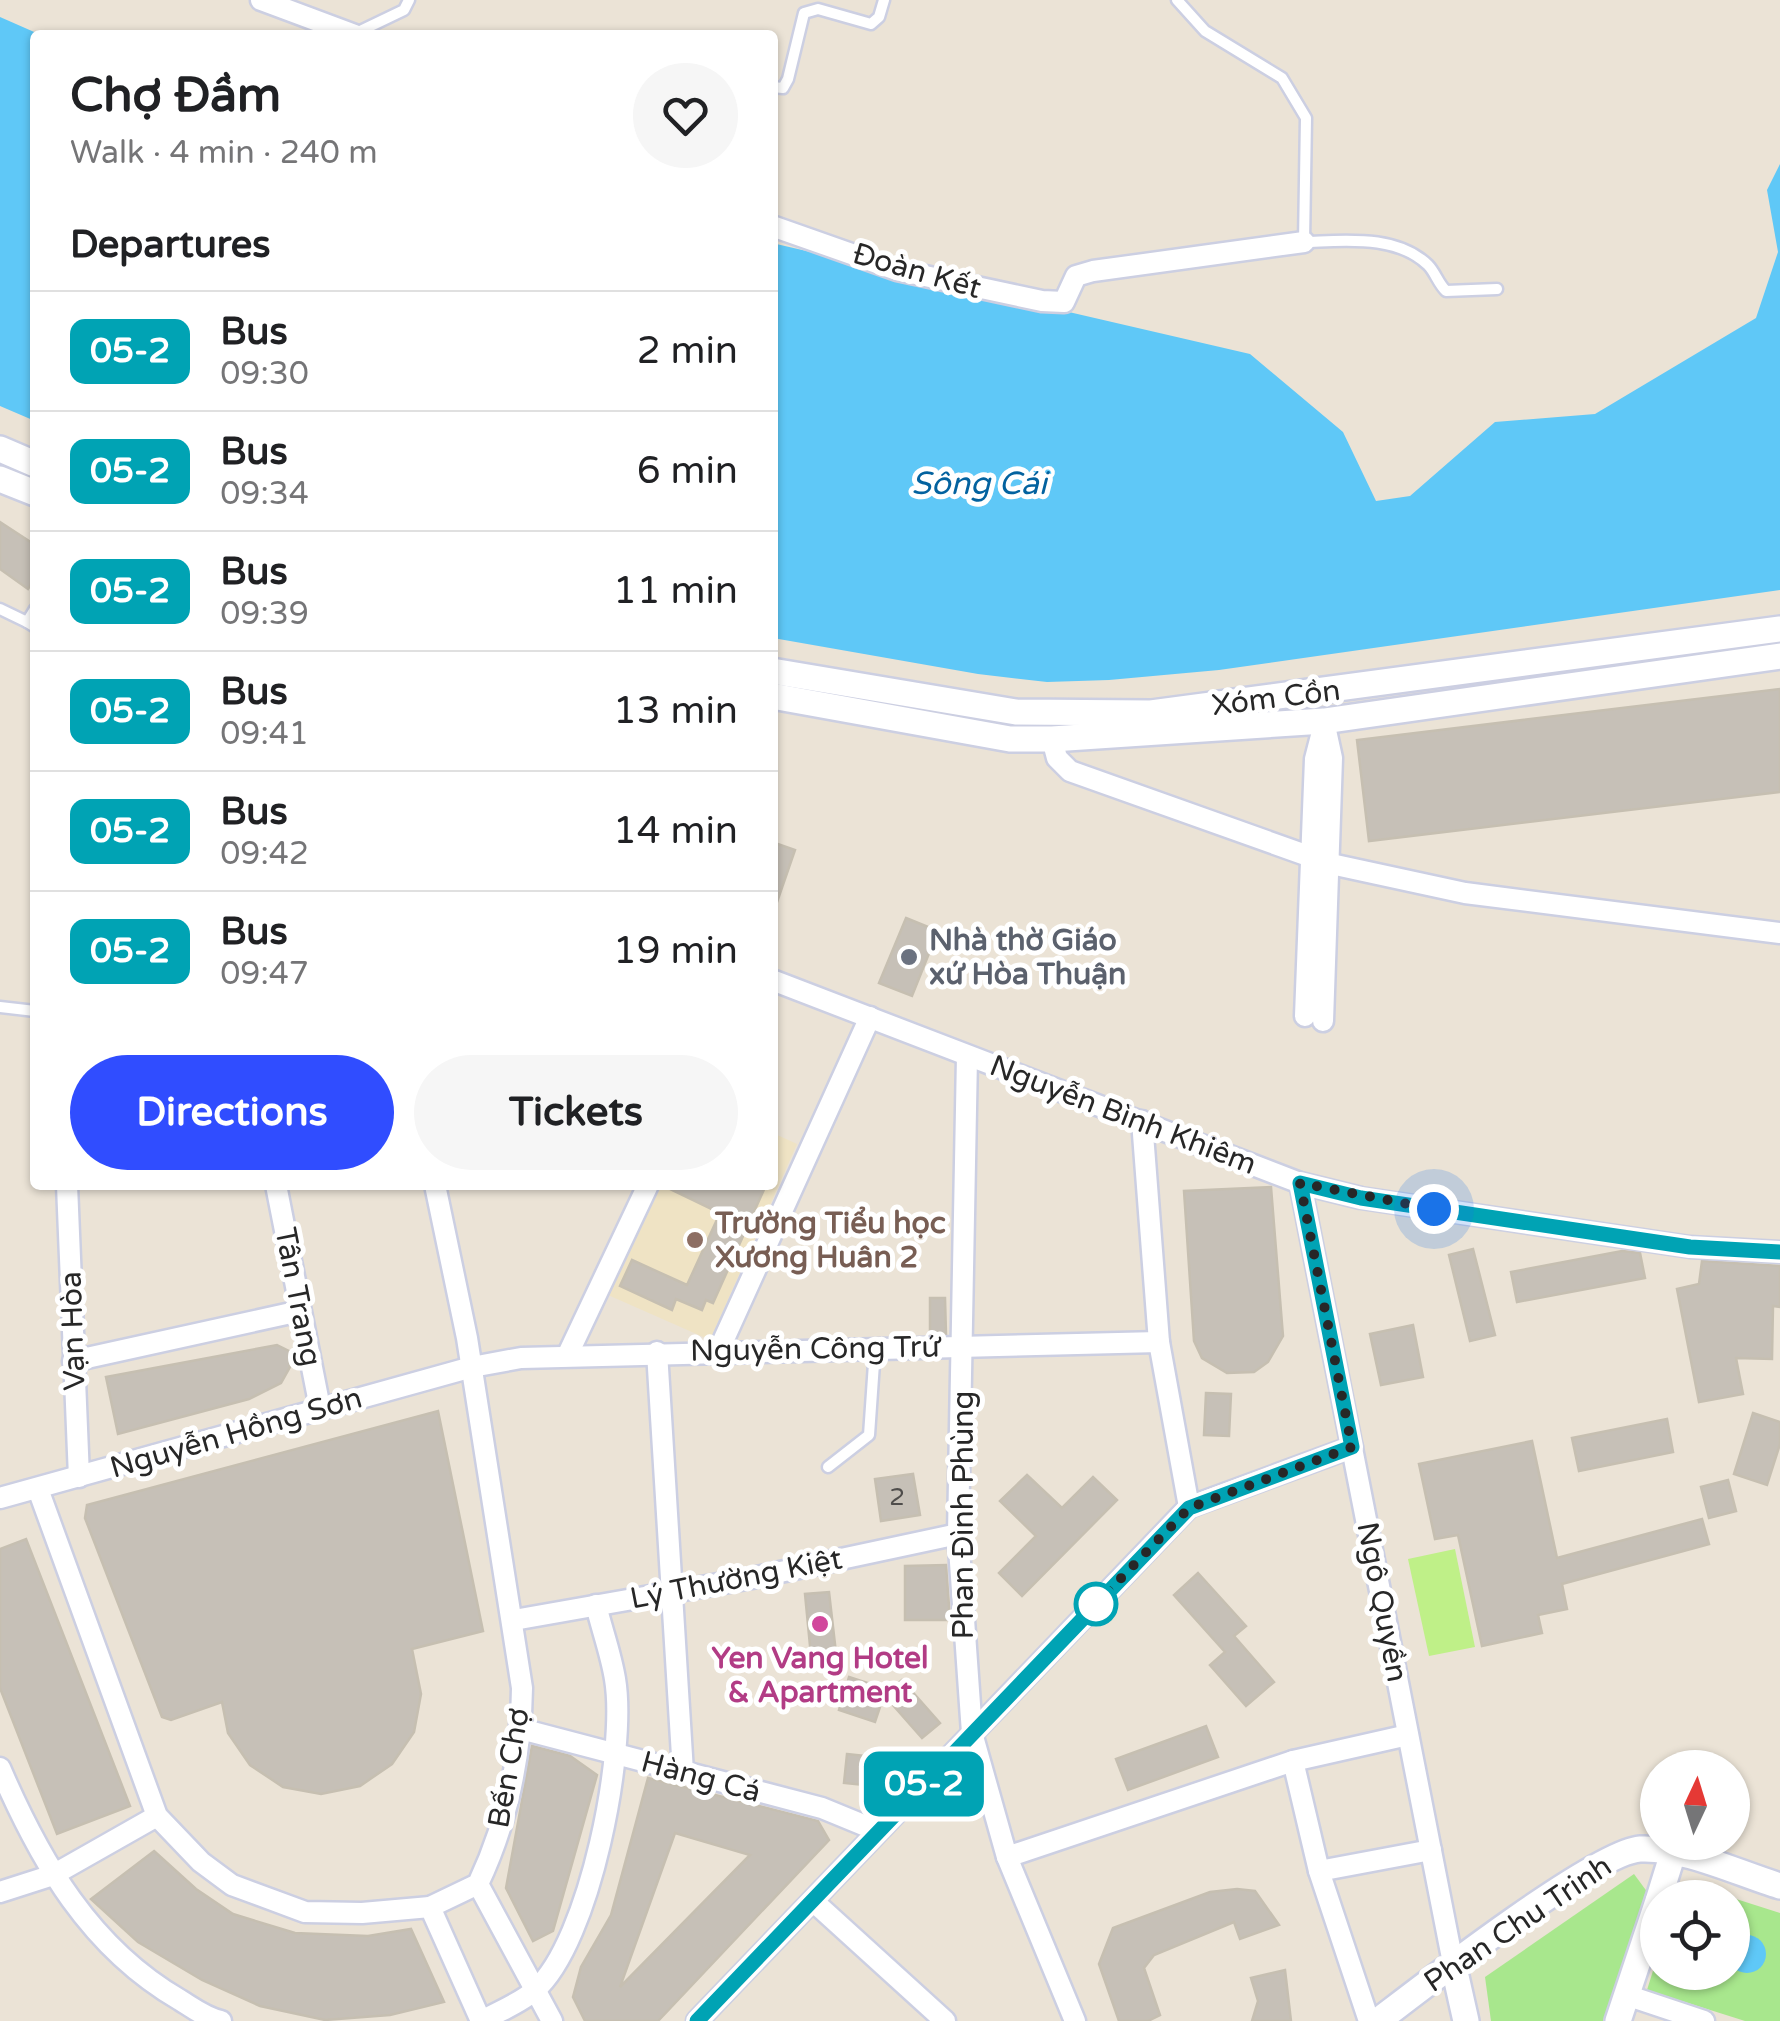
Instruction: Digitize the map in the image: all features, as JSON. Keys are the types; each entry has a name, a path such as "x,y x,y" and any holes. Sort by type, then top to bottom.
{"street":[{"path":"261,0 344,30"},
{"name":"Đoàn Kết","path":"778,228 914,275 1014,298 1064,302 1076,276 1092,271 1304,242"},
{"path":"0,450 30,462"},
{"path":"0,479 30,491"},
{"name":"Xóm Cồn","path":"778,672 1016,712 1091,716 1151,713 1322,692 1780,630"},
{"name":"Xóm Cồn","path":"778,697 1010,740 1052,739 1324,721 1780,656"},
{"path":"1314,1019 1321,862 1315,758 1324,721 1322,692"},
{"path":"1052,739 1057,758 1070,772 1321,862 1465,893 1780,933"},
{"name":"Nguyễn Bình Khiêm","path":"778,982 1300,1183 1361,1198 1690,1247 1780,1252"},
{"path":"718,1350 870,1017"},
{"name":"Phan Đình Phùng","path":"967,1056 958,1534 972,1733 1007,1857 1075,2021"},
{"path":"1142,1121 1159,1342 1189,1508"},
{"name":"Ngô Quyền","path":"1300,1183 1466,2021"},
{"name":"Vạn Hòa","path":"68,1190 79,1478"},
{"name":"Tân Trang","path":"277,1190 320,1408"},
{"name":"Bến Chợ","path":"436,1190 472,1366 514,1620 521,1729 510,1796 478,1884"},
{"path":"568,1354 646,1190"},
{"path":"74,1361 300,1311"},
{"name":"Nguyễn Công Trứ","path":"472,1366 568,1354 1159,1342"},
{"path":"657,1352 683,1772"},
{"name":"Nguyễn Hồng Sơn","path":"0,1498 472,1366"},
{"path":"697,2021 1189,1508 1352,1447"},
{"path":"38,1489 157,1816 202,1862 232,1885 306,1912 430,1907 478,1884 552,2021"},
{"name":"Lý Thường Kiệt","path":"514,1620 958,1534"},
{"path":"430,1907 482,2021 535,1990 552,1967 590,1883 618,1755 616,1680 596,1605"},
{"name":"Hàng Cá","path":"521,1729 822,1808 878,1832"},
{"path":"1007,1857 1294,1761 1408,1735"},
{"path":"1294,1761 1319,1872 1370,2021"},
{"path":"0,1768 26,1828 53,1874 106,1945 166,1992 216,2021"},
{"path":"0,1892 53,1874 157,1816"},
{"name":"Phan Chu Trinh","path":"1378,2021 1453,1963 1601,1864 1640,1849"},
{"path":"1319,1872 1431,1850"},
{"name":"Phan Chu Trinh","path":"1696,1860 1780,1886"},
{"path":"813,1901 945,2021"},
{"path":"1618,2021 1640,1954"},
{"path":"1626,1996 1704,2021"}],"lane":[{"path":"363,30 404,10 409,0"},
{"path":"778,88 783,88 788,79 804,13 818,9 871,24 879,17 884,0"},
{"path":"1177,0 1217,40 1282,78 1306,118 1304,242 1372,241 1403,250 1429,266 1446,291 1497,290"},
{"path":"0,609 30,624"},
{"path":"0,1007 30,1010"},
{"path":"828,1467 868,1436 875,1348"}],"shaded area":[{"name":"Trường Tiểu học Xương Huân 2","path":"778,1135 797,1144 778,1187"},
{"name":"Trường Tiểu học Xương Huân 2","path":"660,1190 777,1190 710,1340 608,1295"}],"green space":[{"path":"1455,1549 1475,1647 1429,1656 1408,1559"},
{"path":"1634,1874 1640,1882 1640,1918 1607,2021 1491,2021 1485,1977"},
{"path":"1750,1903 1780,1913 1780,2021 1745,2021 1647,1990 1750,1990"}],"water":[{"path":"0,17 30,30 30,419 0,406"},
{"name":"Sông Cái","path":"1780,164 1780,590 1219,670 1109,680 1047,682 978,674 778,639 778,244 1250,354 1343,432 1376,501 1410,496 1495,422 1595,414 1756,318 1778,252 1767,190"},
{"path":"1750,1936 1764,1947 1764,1961 1750,1972"}],"building":[{"path":"0,522 30,542 30,586 28,589 0,569"},
{"path":"1780,689 1780,792 1369,841 1357,740"},
{"path":"778,844 795,850 778,899"},
{"name":"Nhà thờ Giáo xứ Hòa Thuận","path":"906,918 938,931 912,996 879,983"},
{"path":"1271,1187 1283,1336 1268,1362 1254,1372 1227,1373 1202,1358 1194,1341 1184,1191"},
{"path":"672,1190 764,1190 713,1303 706,1300 702,1310 676,1299 672,1310 620,1286 632,1260 687,1285 720,1213"},
{"path":"1473,1249 1495,1335 1470,1341 1449,1255"},
{"path":"1622,1251 1640,1253 1645,1278 1517,1302 1511,1272"},
{"path":"1702,1261 1780,1266 1780,1307 1773,1306 1772,1359 1736,1358 1743,1394 1699,1402 1677,1289 1699,1284"},
{"path":"930,1298 945,1298 946,1334 930,1334"},
{"path":"1413,1325 1423,1377 1381,1385 1370,1334"},
{"path":"277,1345 289,1351 290,1367 281,1383 249,1399 118,1434 106,1377"},
{"path":"1206,1393 1231,1394 1229,1436 1204,1435"},
{"path":"438,1411 483,1631 412,1649 421,1694 414,1732 392,1764 360,1786 321,1794 283,1787 250,1765 228,1733 222,1702 171,1720 162,1717 85,1518 87,1505"},
{"path":"1753,1413 1780,1422 1780,1444 1767,1485 1734,1474"},
{"path":"1667,1419 1673,1452 1579,1471 1572,1438"},
{"path":"1532,1441 1557,1558 1702,1519 1709,1544 1562,1584 1567,1609 1538,1615 1542,1633 1482,1646 1458,1535 1435,1539 1419,1464"},
{"path":"913,1474 920,1515 881,1521 875,1479"},
{"path":"1027,1475 1062,1508 1093,1477 1117,1500 1022,1596 999,1573 1036,1536 1000,1501"},
{"path":"1728,1480 1736,1511 1709,1518 1701,1487"},
{"path":"26,1539 130,1806 57,1834 0,1688 0,1549"},
{"path":"946,1565 950,1620 905,1620 905,1566"},
{"path":"1198,1573 1246,1626 1234,1636 1274,1682 1246,1706 1210,1665 1225,1652 1174,1595"},
{"name":"Yen Vang Hotel & Apartment","path":"829,1592 836,1653 811,1656 805,1594"},
{"path":"849,1677 886,1689 875,1722 839,1710"},
{"path":"902,1680 940,1723 922,1738 884,1695"},
{"path":"1206,1726 1218,1757 1128,1790 1116,1759"},
{"path":"532,1746 570,1756 597,1775 553,1931 533,1941 506,1888"},
{"path":"847,1754 876,1757 873,1786 844,1783"},
{"path":"648,1778 818,1821 829,1840 658,2021 585,2021 573,1997 581,1967 611,1915","holes":["675,1833 750,1855 620,1987"]},
{"path":"154,1851 196,1889 233,1914 295,1933 368,1936 411,1929 444,2002 390,2015 325,2020 260,2006 202,1980 138,1942 91,1899"},
{"path":"1255,1891 1279,1925 1240,1939 1234,1922 1154,1955 1144,1968 1160,2015 1148,2021 1119,2021 1099,1964 1113,1928 1210,1892"},
{"path":"1285,1970 1291,2021 1252,2021 1258,2001 1251,1978"}],"bus line":[{"name":"05-2","path":"697,2021 1189,1508 1352,1447 1300,1183 1361,1198 1690,1247 1780,1252"}],"place":[{"name":"Nhà thờ Giáo xứ Hòa Thuận","path":"909,957"},
{"name":"Trường Tiểu học Xương Huân 2","path":"695,1240"},
{"name":"Yen Vang Hotel & Apartment","path":"820,1624"}],"route":[{"path":"1096,1604 1189,1508 1352,1447 1300,1183 1361,1198 1434,1209"}]}
